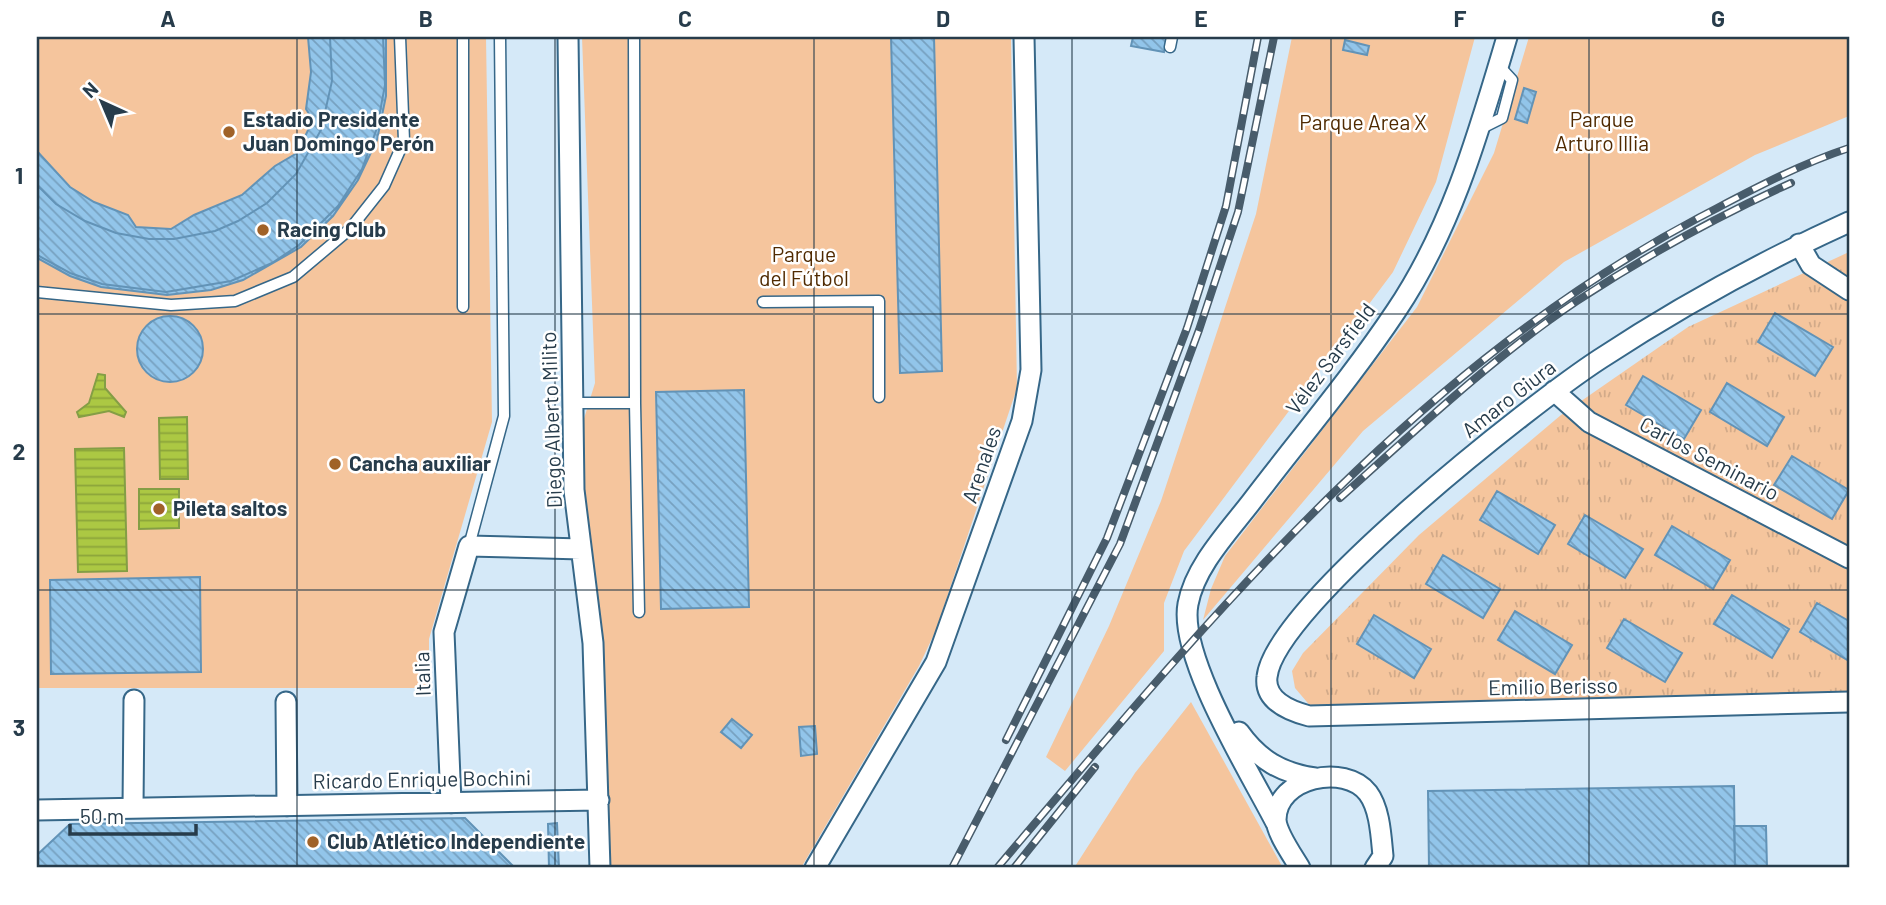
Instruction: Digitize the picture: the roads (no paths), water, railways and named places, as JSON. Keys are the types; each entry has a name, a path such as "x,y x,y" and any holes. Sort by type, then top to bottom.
{"street":[{"name":"Diego Alberto Milito","path":"568,37 574,490 593,643 600,868"},
{"name":"Arenales","path":"816,868 936,662 1022,421 1031,370 1024,37"},
{"path":"1499,65 1501,37"},
{"name":"Vélez Sarsfield","path":"1300,868 1209,691 1187,622 1188,604 1194,586 1220,543 1407,293 1448,217 1480,129 1507,37"},
{"name":"Amaro Giura","path":"1268,689 1269,667 1283,641 1348,566 1432,490 1554,391 1648,329 1799,244 1849,222"},
{"path":"1799,244 1811,265 1848,292"},
{"name":"Carlos Seminario","path":"1554,391 1589,422 1849,558"},
{"path":"469,546 581,550"},
{"name":"Italia","path":"451,803 444,632 469,546"},
{"name":"Emilio Berisso","path":"1268,689 1282,705 1309,716 1849,702"},
{"name":"Vélez Sarsfield","path":"1209,691 1256,754 1280,770 1315,778 1348,778 1367,792 1375,805 1380,864"},
{"path":"133,808 134,700"},
{"path":"286,702 287,806"},
{"path":"1276,823 1282,804 1290,792 1315,778"},
{"name":"Ricardo Enrique Bochini","path":"37,810 599,800"}],"lane":[{"path":"37,292 171,305 236,301 293,277 350,229 384,186 404,141 400,37"},
{"path":"463,37 463,307"},
{"path":"469,546 504,416 500,37"},
{"path":"634,37 635,402 639,612"},
{"path":"763,302 879,301 879,397"},
{"path":"573,402 635,402"}],"railway":[{"path":"1006,740 1107,538 1187,328 1226,206 1258,37"},
{"path":"952,868 1120,544 1199,330 1238,212 1274,37"},
{"path":"997,868 1154,684 1235,595 1318,508 1405,426 1497,349 1595,279 1736,198 1849,148"},
{"path":"1340,498 1485,370 1577,301 1682,238 1791,183"},
{"path":"1014,868 1095,767"}],"place":[{"name":"Estadio Presidente Juan Domingo Perón","path":"229,132"},
{"name":"Racing Club","path":"263,230"},
{"name":"Cancha auxiliar","path":"335,464"},
{"name":"Pileta saltos","path":"159,509"},
{"name":"Club Atlético Independiente","path":"313,842"}],"park label":[{"name":"Parque Area X","path":"1363,123"},
{"name":"Parque Arturo Illia","path":"1602,132"},
{"name":"Parque del Fútbol","path":"804,267"}]}
